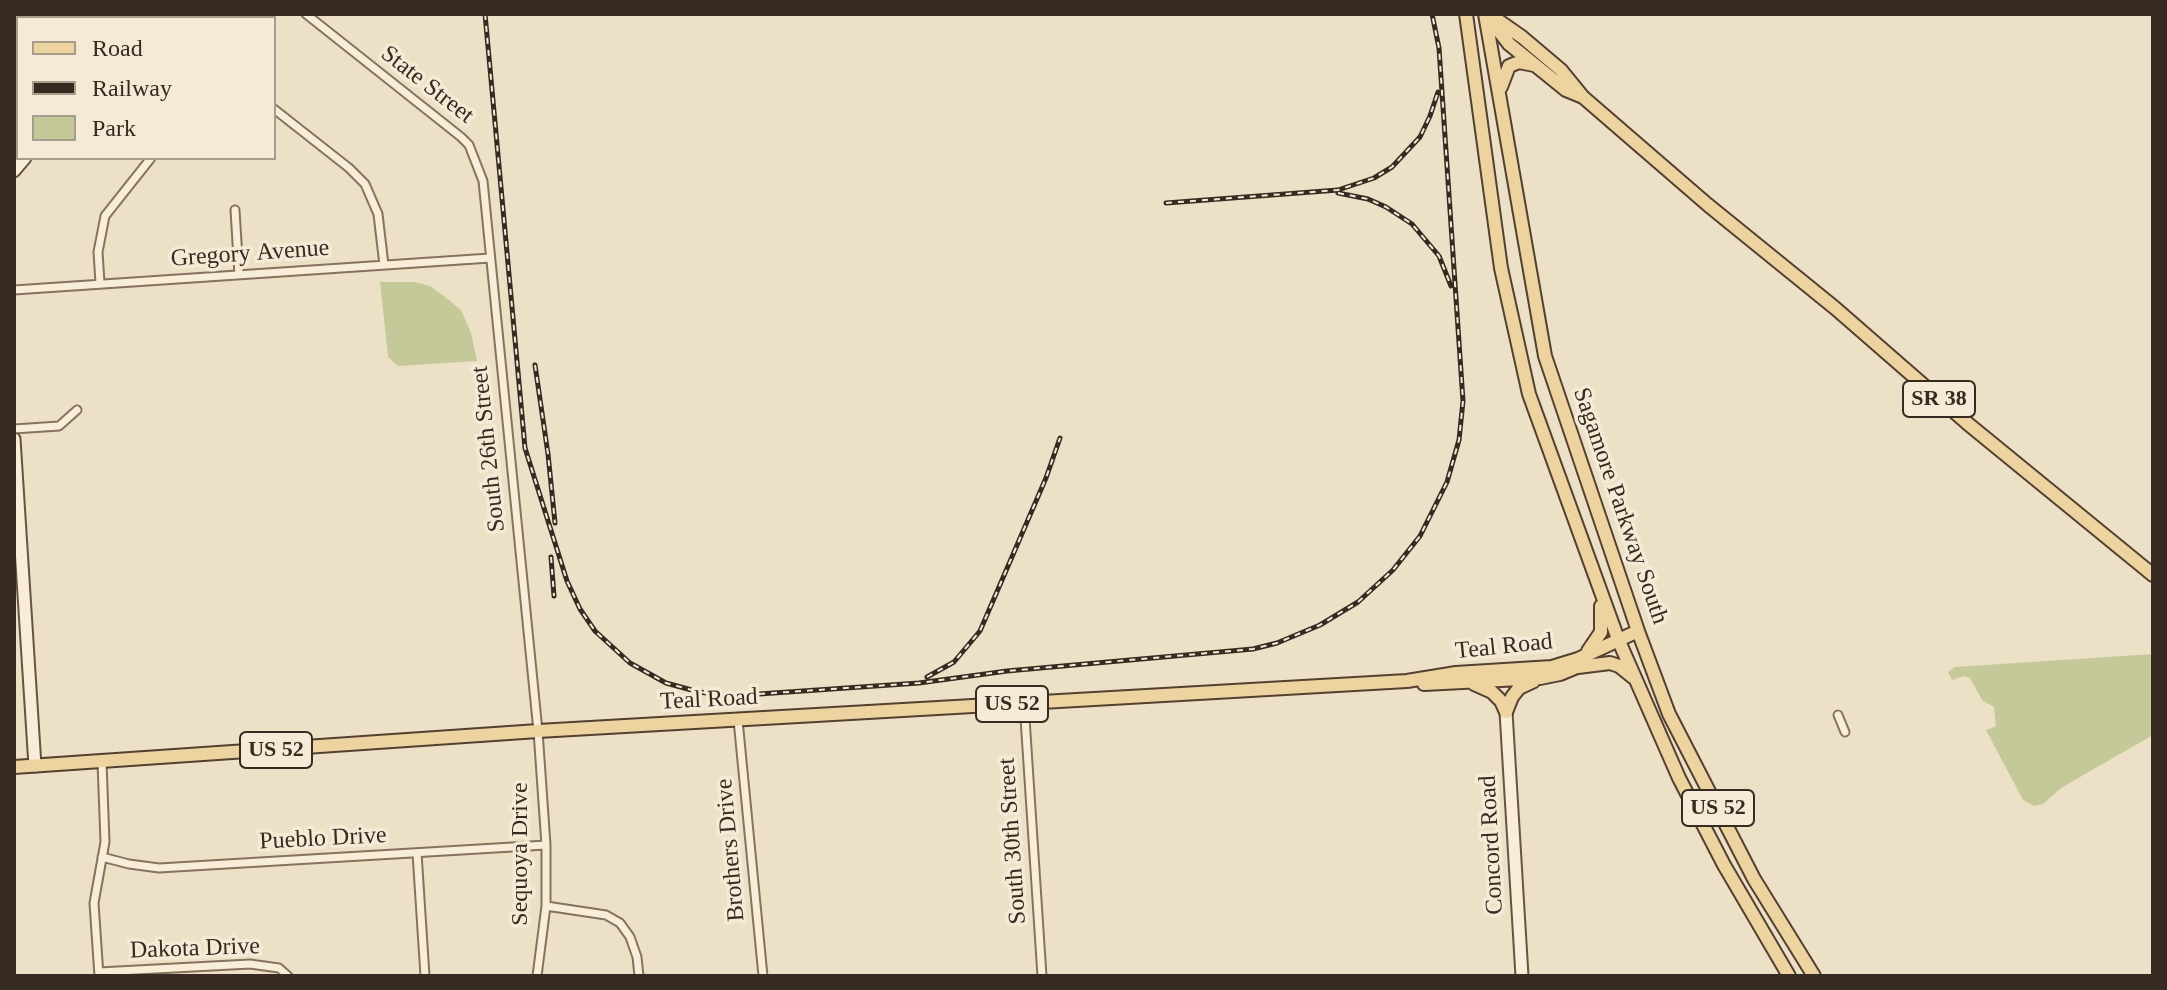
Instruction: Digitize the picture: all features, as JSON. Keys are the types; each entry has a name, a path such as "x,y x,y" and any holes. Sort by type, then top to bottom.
{"main road":[{"name":"Sagamore Parkway South","path":"1466,14 1501,268 1529,394 1618,639 1679,778 1719,856 1789,976"},
{"name":"Sagamore Parkway South","path":"1486,14 1545,356 1638,631 1669,714 1754,879 1814,976"},
{"name":"SR 38","path":"1486,14 1504,40 1566,90 1583,97"},
{"name":"SR 38","path":"1486,14 1522,37 1561,70 1583,97 1708,205 2153,575"},
{"path":"1500,98 1503,76 1509,66 1519,62 1535,65"},
{"path":"1578,663 1601,632 1597,583"},
{"name":"US 52","path":"1618,639 1638,631"},
{"name":"Teal Road","path":"1407,681 1430,684 1540,678 1578,663 1618,639"},
{"name":"US 52","path":"1578,663 1610,663 1625,670 1636,681"},
{"name":"Teal Road","path":"14,767 538,731 1407,681 1456,673 1578,663"},
{"path":"1506,712 1519,688 1540,678"},
{"path":"1470,683 1492,692 1506,712"}],"street":[{"name":"State Street","path":"306,14 461,137 469,145 477,163"},
{"path":"276,111 365,184 378,214 384,265"},
{"path":"100,283 98,244 105,216 149,160"},
{"name":"South 26th Street","path":"477,163 483,181 538,731"},
{"path":"235,210 239,275"},
{"name":"Gregory Avenue","path":"14,290 490,258"},
{"path":"14,429 59,426 77,410"},
{"path":"14,439 35,766"},
{"name":"South 30th Street","path":"1024,703 1042,976"},
{"name":"Concord Road","path":"1506,712 1522,976"},
{"path":"1838,715 1845,732"},
{"name":"Brothers Drive","path":"738,720 763,976"},
{"name":"Sequoya Drive","path":"537,976 546,906 546,845 538,731"},
{"path":"99,974 94,903 105,822 102,762"},
{"name":"Pueblo Drive","path":"102,857 159,868 546,845"},
{"path":"417,853 425,976"},
{"path":"546,906 606,915 620,923 630,937 639,976"},
{"name":"Dakota Drive","path":"99,974 250,964 279,968 288,976"},
{"path":"206,966 207,976"}],"green space":[{"path":"380,282 414,282 430,286 461,310 471,333 477,361 398,366 388,357"},
{"path":"2153,654 2153,735 2061,788 2043,804 2034,806 2023,800 1986,730 1996,726 1994,707 1982,700 1970,678 1964,676 1952,680 1948,672 1955,667"}],"railway":[{"path":"485,14 525,448 567,581 595,631 630,663 666,683 730,696 919,683 1007,671 1253,649 1277,643 1320,625 1358,602 1393,570 1420,536 1447,482 1459,440 1463,401 1439,48 1432,14"},
{"path":"1166,203 1338,190 1374,178 1392,167 1420,137 1438,92"},
{"path":"1338,193 1368,199 1412,224 1439,256 1451,286"},
{"path":"535,365 555,523"},
{"path":"927,677 954,662 980,631 1060,438"},
{"path":"551,557 554,596"}]}
